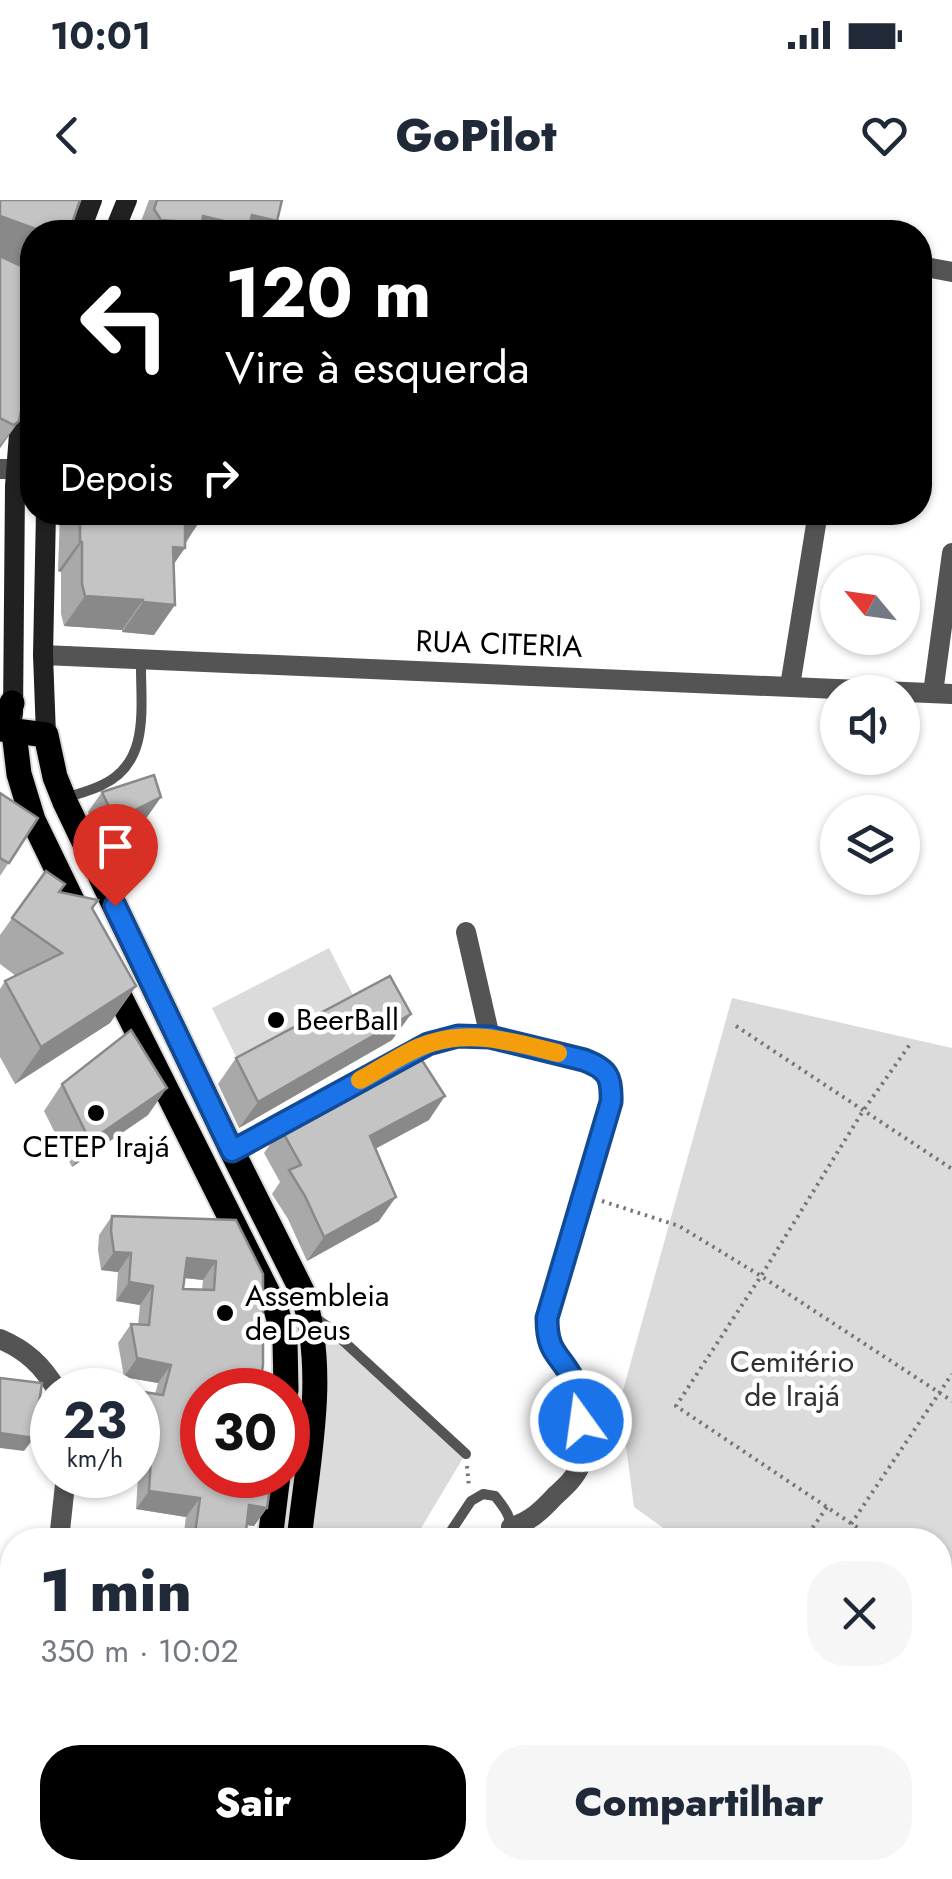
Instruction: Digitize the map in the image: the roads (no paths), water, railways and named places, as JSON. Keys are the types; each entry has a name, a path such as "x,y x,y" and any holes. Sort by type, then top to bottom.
{"main road":[{"path":"20,422 8,477 6,722 10,771 33,820 38,843 276,1309 285,1341 286,1368"},
{"path":"46,525 46,734 60,788 302,1290 310,1315 316,1384 301,1528"},
{"path":"6,722 46,734"},
{"path":"10,771 60,788"},
{"path":"271,1528 275,1498"}],"street":[{"path":"790,686 816,525"},
{"path":"943,694 952,553"},
{"name":"RUA CITERIA","path":"43,655 943,694"},
{"path":"466,932 490,1037"},
{"path":"232,1151 428,1044 458,1036 490,1037 584,1060 599,1065 608,1074 611,1102 547,1318 547,1336 553,1353 574,1380 580,1396 581,1463 574,1477 538,1513 516,1528"},
{"path":"0,1338 21,1348 42,1368"},
{"path":"61,1528 64,1498"}],"lane":[{"path":"60,788 101,786 135,756 140,743 141,659"},
{"path":"310,1315 327,1326 466,1454"},
{"path":"453,1528 471,1501 483,1494 495,1496 510,1518 509,1528"}],"place":[{"name":"BeerBall","path":"276,1020"},
{"name":"CETEP Irajá","path":"96,1113"},
{"name":"Assembleia de Deus","path":"225,1313"}],"park label":[{"name":"Cemitério de Irajá","path":"792,1379"}]}
